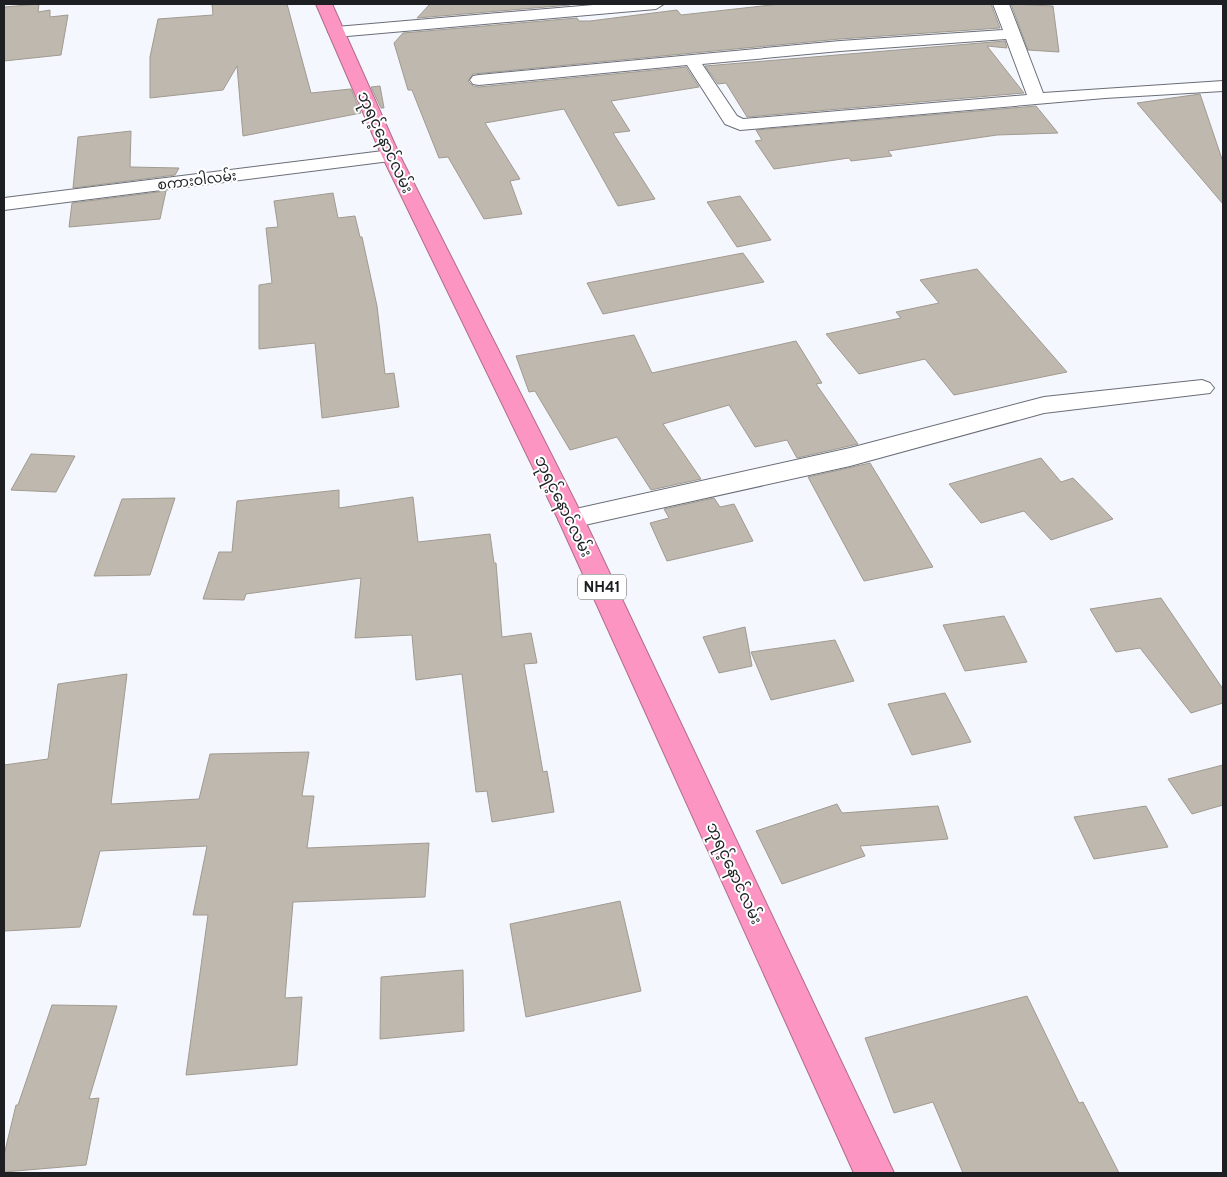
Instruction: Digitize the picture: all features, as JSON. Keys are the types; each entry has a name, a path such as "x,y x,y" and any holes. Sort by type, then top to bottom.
{"highway":[{"name":"ဘုရင့်နောင်လမ်း","path":"324,4 391,156 571,520 874,1173"}],"street":[{"path":"336,32 656,4"},
{"path":"1001,4 1038,100"},
{"path":"479,80 692,62 840,46 1013,34"},
{"path":"692,62 731,120 740,125 1038,100 1105,92 1223,86"},
{"name":"စကားဝါလမ်း","path":"4,204 391,156"},
{"path":"571,520 850,456 1044,405 1202,388"}],"building":[{"path":"39,4 38,12 50,10 50,17 68,15 61,55 4,61 4,7"},
{"path":"212,4 287,4 311,93 351,89 361,113 243,136 237,66 223,90 150,98 150,57 158,19 213,15"},
{"path":"430,4 569,4 570,5 417,18"},
{"path":"780,4 991,4 1000,28 840,39 473,74 468,81 473,86 479,87 686,67 699,87 611,101 630,131 613,133 655,199 618,206 564,109 485,123 520,179 510,181 522,214 484,219 448,157 439,158 412,90 408,90 394,43 403,33 577,18 579,21 590,21 677,10 681,15"},
{"path":"1011,4 1053,6 1059,52 1028,50"},
{"path":"1005,41 1007,48 987,46 1024,93 747,117 726,83 718,84 705,66"},
{"path":"380,86 384,108 381,108 371,87"},
{"path":"1200,94 1223,162 1223,204 1137,103"},
{"path":"1036,106 1058,133 997,135 888,151 892,156 851,161 849,158 774,169 755,141 762,140 756,130"},
{"path":"131,131 130,167 179,168 175,175 73,188 78,137"},
{"path":"166,191 160,219 69,227 72,203"},
{"path":"333,193 338,218 355,216 360,237 362,237 377,306 385,374 394,373 399,407 322,418 315,343 259,349 259,285 272,283 266,228 278,227 274,201"},
{"path":"740,196 771,240 737,247 707,202"},
{"path":"743,253 764,282 603,314 587,283"},
{"path":"977,269 1067,372 954,395 925,359 859,374 826,334 901,318 896,312 939,303 920,280"},
{"path":"634,335 652,373 796,341 822,383 816,384 858,444 797,458 787,440 755,447 729,405 663,424 701,479 651,490 617,437 570,450 535,391 529,392 516,356"},
{"path":"31,454 75,456 56,492 11,490"},
{"path":"1041,458 1061,482 1073,478 1113,519 1051,540 1024,511 981,523 949,484"},
{"path":"870,463 933,567 864,581 808,477"},
{"path":"339,490 339,508 413,497 418,542 490,534 494,563 496,563 502,637 531,633 537,663 524,664 543,772 547,771 554,812 492,822 487,791 476,792 462,674 416,680 412,635 355,638 361,578 246,594 244,600 203,599 219,552 232,552 237,501"},
{"path":"175,498 150,575 94,576 122,499"},
{"path":"714,498 720,507 734,504 753,541 667,561 650,523 669,518 664,509"},
{"path":"1161,598 1223,689 1223,703 1191,713 1140,648 1116,652 1090,609"},
{"path":"1004,616 1027,662 965,671 943,625"},
{"path":"745,627 752,666 719,673 703,637"},
{"path":"835,640 854,681 771,700 751,652"},
{"path":"127,674 111,804 199,799 210,754 309,752 302,796 314,796 307,848 429,843 425,897 293,902 285,998 302,997 297,1065 186,1075 208,915 193,915 207,846 100,851 80,927 4,931 4,765 48,759 58,684"},
{"path":"945,693 971,742 912,755 888,704"},
{"path":"1223,765 1223,805 1192,814 1168,779"},
{"path":"837,804 842,813 938,806 948,839 860,846 865,856 782,884 756,831"},
{"path":"1146,806 1168,847 1094,859 1074,817"},
{"path":"620,901 641,991 526,1017 510,924"},
{"path":"463,970 464,1031 380,1039 381,977"},
{"path":"1027,996 1079,1103 1083,1102 1119,1173 963,1173 933,1102 894,1113 865,1038"},
{"path":"52,1005 117,1006 89,1099 99,1098 86,1165 4,1172 4,1155 16,1105 18,1105"}]}
